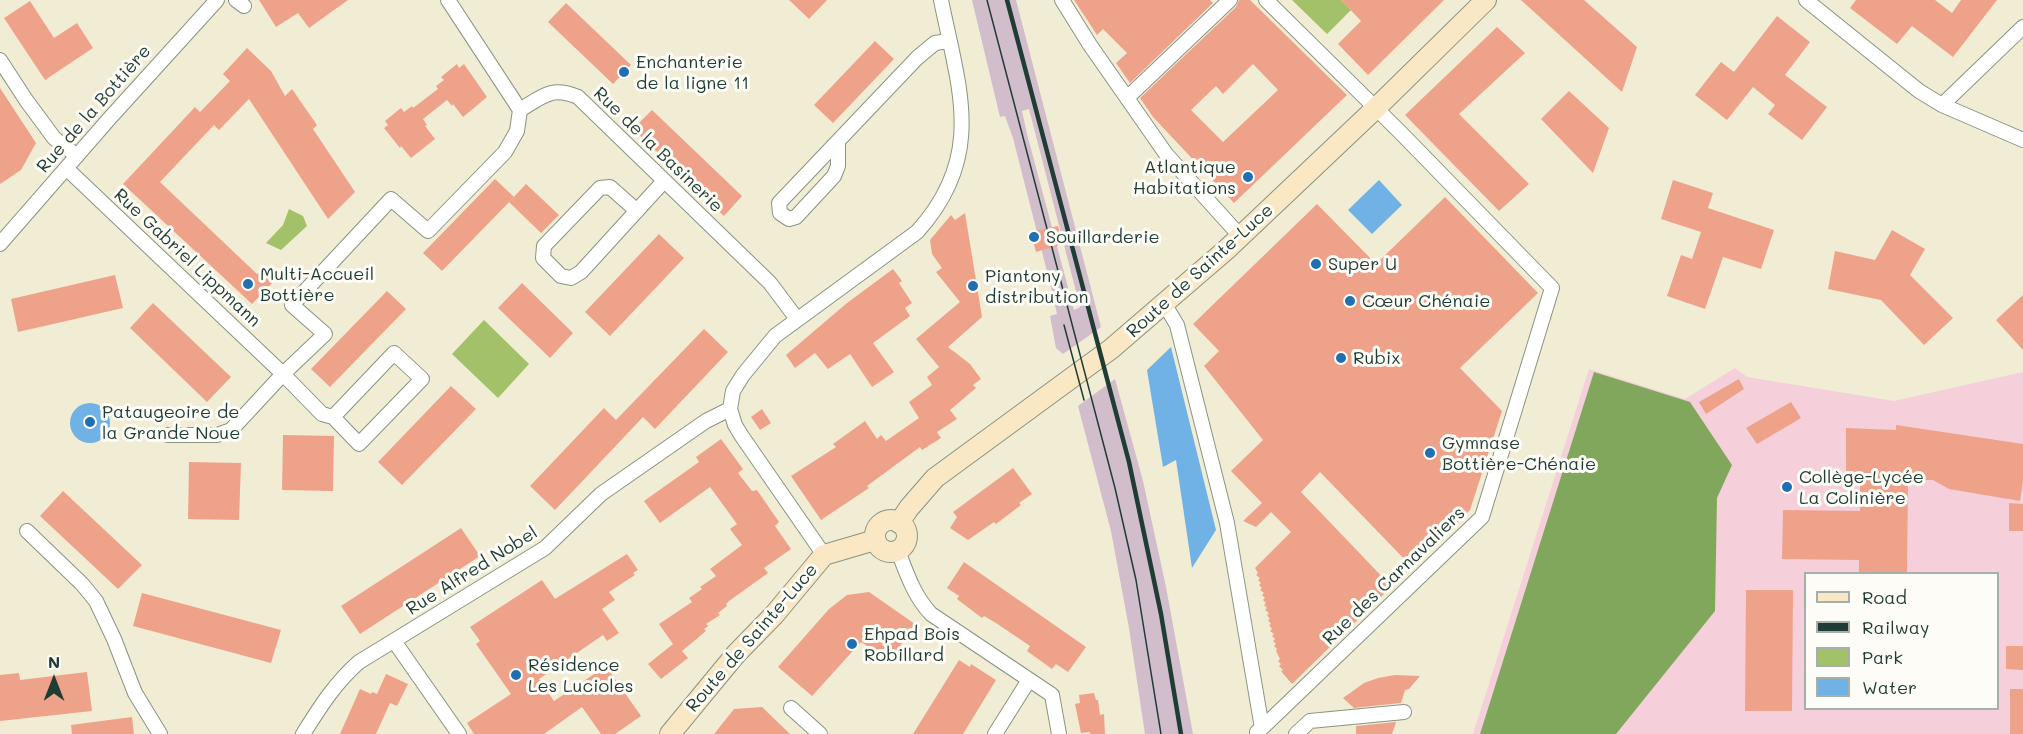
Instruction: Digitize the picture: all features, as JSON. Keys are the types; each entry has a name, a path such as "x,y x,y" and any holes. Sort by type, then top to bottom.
{"street":[{"name":"Rue de la Bottière","path":"0,244 217,0"},
{"path":"168,435 217,435 231,430 324,334 292,305 392,199 428,231 505,152 517,130 520,110 448,0"},
{"path":"824,555 735,425 730,409 733,391 775,336 917,232 934,213 949,186 960,150 963,114 941,0"},
{"path":"1062,0 1090,45 1166,154 1241,237"},
{"path":"1127,98 1230,0"},
{"path":"1266,0 1375,109"},
{"name":"Route de Sainte-Luce","path":"899,523 935,478 1071,380 1165,305 1241,237 1486,0"},
{"path":"1806,0 1919,91 1942,105 2023,140"},
{"path":"1942,105 2023,27"},
{"path":"838,143 838,166 834,176 796,217 789,219 780,213 779,204 917,58 935,43 949,41"},
{"path":"0,60 54,138 77,156"},
{"name":"Rue de la Basinerie","path":"520,110 549,93 563,91 579,97 770,283 796,319"},
{"name":"Rue des Carnavaliers","path":"1258,731 1482,517 1552,288 1375,109"},
{"name":"Rue Gabriel Lippmann","path":"66,168 283,374 322,414 333,417 359,444 422,379 394,353 333,417"},
{"path":"637,211 610,187 600,188 544,246 543,258 561,276 571,278 581,272 637,211 664,181"},
{"name":"Rue des Carnavaliers","path":"1165,305 1177,325 1227,523 1258,731"},
{"name":"Rue Alfred Nobel","path":"303,734 330,692 359,662 545,548 601,494 706,421 730,409"},
{"path":"889,520 899,523 907,535 905,544 898,551 884,551 875,540 880,525 889,520"},
{"path":"27,531 82,584 96,601 135,693 160,734"},
{"name":"Route de Sainte-Luce","path":"670,734 736,654 774,615 824,555 875,540"},
{"path":"898,551 913,589 920,602 931,614 1052,695 1059,734"},
{"path":"394,641 459,734"},
{"path":"995,734 1029,680"},
{"path":"791,708 820,734"},
{"path":"1296,734 1310,721 1404,712"}],"shaded area":[{"path":"972,0 1016,0 1101,327 1063,354 1056,348 1050,316 1057,314 1013,138 1005,116 1000,117","holes":["1029,109 1080,307 1074,310 1027,134 1022,111"]},
{"name":"Collège-Lycée La Colinière","path":"1735,368 1747,377 1894,401 2023,372 2023,734 1473,734 1589,369 1685,399"},
{"path":"1115,379 1143,481 1166,587 1193,734 1145,734 1111,531 1078,406"}],"green space":[{"path":"1292,0 1341,0 1351,10 1327,34"},
{"path":"289,209 303,216 307,226 281,250 266,243 283,225"},
{"path":"484,320 529,364 498,398 452,354"},
{"path":"1594,372 1690,402 1732,465 1717,498 1715,611 1616,734 1480,734"}],"water":[{"path":"1379,180 1402,205 1372,234 1348,210"},
{"path":"1171,347 1216,530 1192,568 1176,460 1163,467 1147,370"},
{"name":"Pataugeoire de la Grande Noue","path":"90,403 98,404 104,409 109,415 109,431 104,437 98,442 90,443 82,442 76,437 71,431 70,423 71,415 76,409 82,404"}],"building":[{"path":"259,0 348,0 309,28 298,13 276,27"},
{"path":"789,0 827,0 809,19"},
{"path":"1074,0 1210,0 1213,3 1130,83 1116,63 1127,53 1103,29 1097,35"},
{"path":"1239,0 1250,0 1347,95 1234,203 1153,117 1140,98 1236,7","holes":["1253,64 1278,90 1223,142 1191,110 1216,86 1223,94"]},
{"path":"1341,0 1444,0 1368,75 1338,44 1361,21"},
{"path":"1521,0 1584,0 1637,47 1622,92"},
{"path":"1856,0 1935,0 1952,13 1961,0 1997,0 1953,57 1912,26 1897,44 1850,8"},
{"path":"30,1 54,38 77,23 93,48 45,80 4,18"},
{"path":"566,3 631,65 613,84 548,22"},
{"path":"1777,16 1810,42 1785,75 1827,107 1802,140 1768,114 1775,105 1753,87 1727,120 1695,95 1721,62 1734,72"},
{"path":"1497,27 1525,53 1459,114 1529,184 1499,211 1405,115"},
{"path":"875,41 894,59 833,123 814,105"},
{"path":"247,48 271,71 285,96 292,89 317,125 313,129 355,192 328,219 249,99 219,130 214,125 160,182 257,274 270,269 279,276 252,304 123,184 195,107 200,112 230,81 223,74"},
{"path":"457,64 459,68 464,64 487,97 463,117 447,100 423,119 427,125 425,126 435,139 411,158 384,128 388,125 385,121 401,108 404,112 412,106 413,108 438,89 436,86 444,80 441,77"},
{"path":"0,88 36,143 21,170 0,184"},
{"path":"1569,91 1609,128 1593,173 1541,119"},
{"path":"652,110 742,196 724,216 633,129"},
{"path":"495,179 514,197 442,271 423,253"},
{"path":"1673,180 1713,193 1708,208 1774,230 1761,269 1723,257 1705,309 1667,296 1681,255 1692,259 1701,232 1661,219"},
{"path":"526,184 559,215 541,233 509,202"},
{"name":"Rubix","path":"1445,197 1538,293 1460,368 1502,411 1470,510 1412,567 1320,472 1301,492 1390,585 1390,588 1292,684 1279,666 1280,659 1274,646 1275,639 1272,636 1274,634 1270,631 1272,629 1267,615 1269,613 1265,610 1266,603 1263,600 1265,598 1262,595 1264,593 1260,590 1261,583 1258,580 1260,578 1256,575 1258,573 1255,568 1291,532 1271,512 1256,527 1243,521 1262,503 1231,471 1263,440 1204,366 1219,351 1193,324 1317,204 1376,264"},
{"path":"965,213 982,317 948,347 970,364 981,379 973,385 976,388 950,410 957,419 937,432 941,438 922,450 920,447 867,486 869,488 821,520 791,476 836,447 833,444 865,421 877,439 881,435 886,441 919,418 909,402 932,385 927,377 939,367 916,339 960,302 936,272 942,268 932,254 930,240 951,215 955,220"},
{"path":"1058,226 1063,244 1036,252 1031,232"},
{"path":"1892,230 1925,249 1910,275 1953,318 1924,345 1881,300 1828,289 1835,251 1875,260"},
{"path":"659,234 684,258 610,336 585,312"},
{"path":"893,269 902,281 899,283 912,303 905,308 910,316 873,343 894,372 872,387 850,354 828,369 815,353 795,368 786,355 847,303"},
{"path":"115,275 123,308 18,332 11,299"},
{"path":"522,283 573,333 550,358 498,308"},
{"path":"387,291 406,309 330,387 311,369"},
{"path":"2023,295 2023,350 1996,320"},
{"path":"153,303 231,377 207,402 130,328"},
{"path":"704,329 728,352 655,429 643,417 555,510 530,486 604,408 616,420"},
{"path":"1739,379 1744,389 1706,414 1699,402"},
{"path":"451,386 476,409 402,485 378,462"},
{"path":"1791,402 1801,418 1757,444 1746,428"},
{"path":"762,409 771,423 760,430 751,417"},
{"path":"1896,425 2023,444 2023,481 2020,501 1949,489 1933,480 1908,480 1907,572 1859,572 1859,560 1782,559 1783,510 1860,511 1860,481 1846,480 1846,428 1896,430"},
{"path":"283,435 334,436 333,491 282,490"},
{"path":"721,439 743,469 738,473 752,491 757,490 779,522 775,526 791,549 764,568 768,573 729,601 727,606 718,613 720,615 706,624 708,626 704,629 706,631 682,651 688,658 661,679 648,664 673,644 659,624 692,602 689,598 716,576 710,569 742,545 730,529 737,524 710,487 660,523 644,501 699,462 696,457"},
{"path":"189,462 241,463 239,520 188,519"},
{"path":"1013,468 1032,494 1019,503 1021,505 996,524 994,522 968,540 950,528 957,517 953,512"},
{"path":"63,491 142,565 118,589 40,516"},
{"path":"2009,503 2023,504 2023,531 2009,531"},
{"path":"461,528 480,556 360,634 341,606"},
{"path":"627,554 638,570 633,573 635,575 609,592 615,600 602,609 619,633 607,641 603,635 539,679 554,701 606,666 641,716 615,734 601,734 582,707 544,734 474,734 467,723 511,694 476,644 480,641 470,627 542,580 555,599"},
{"path":"964,562 1086,647 1068,672 1056,664 1052,669 1027,651 1030,646 984,616 982,618 957,599 959,596 947,588"},
{"path":"1746,590 1793,590 1792,711 1745,711"},
{"name":"Ehpad Bois Robillard","path":"869,592 915,624 890,661 861,642 812,696 778,667 829,609 847,595"},
{"path":"142,593 281,630 271,663 133,626"},
{"path":"2006,646 2023,646 2023,670 2006,669"},
{"path":"959,660 970,667 971,664 996,680 963,734 913,734"},
{"path":"87,672 92,711 0,721 0,675 19,673 20,680"},
{"path":"386,674 408,684 397,706 390,703 376,734 340,734 360,689 377,694"},
{"path":"1395,675 1420,676 1409,689 1405,690 1401,703 1354,708 1343,698 1364,683"},
{"path":"2010,689 2023,689 2023,734 2010,734"},
{"path":"1094,693 1098,700 1100,715 1104,714 1105,734 1081,733 1075,704 1080,703 1079,695"},
{"path":"762,707 790,734 714,734 734,709"},
{"path":"132,717 134,734 72,734 71,725"},
{"path":"1396,722 1392,734 1356,734 1356,726"}],"tram line":[{"path":"987,0 1115,488 1136,580 1161,734"},
{"path":"1064,325 1084,400"}],"railway":[{"path":"1007,0 1129,462 1161,614 1181,734"}],"place":[{"name":"Enchanterie de la ligne 11","path":"624,72"},
{"name":"Atlantique Habitations","path":"1248,177"},
{"name":"Souillarderie","path":"1034,237"},
{"name":"Super U","path":"1316,264"},
{"name":"Multi-Accueil Bottière","path":"248,284"},
{"name":"Piantony distribution","path":"973,286"},
{"name":"Cœur Chénaie","path":"1350,301"},
{"name":"Rubix","path":"1341,358"},
{"name":"Pataugeoire de la Grande Noue","path":"90,422"},
{"name":"Gymnase Bottière-Chénaie","path":"1430,453"},
{"name":"Collège-Lycée La Colinière","path":"1787,487"},
{"name":"Ehpad Bois Robillard","path":"852,644"},
{"name":"Résidence Les Lucioles","path":"516,675"}]}
